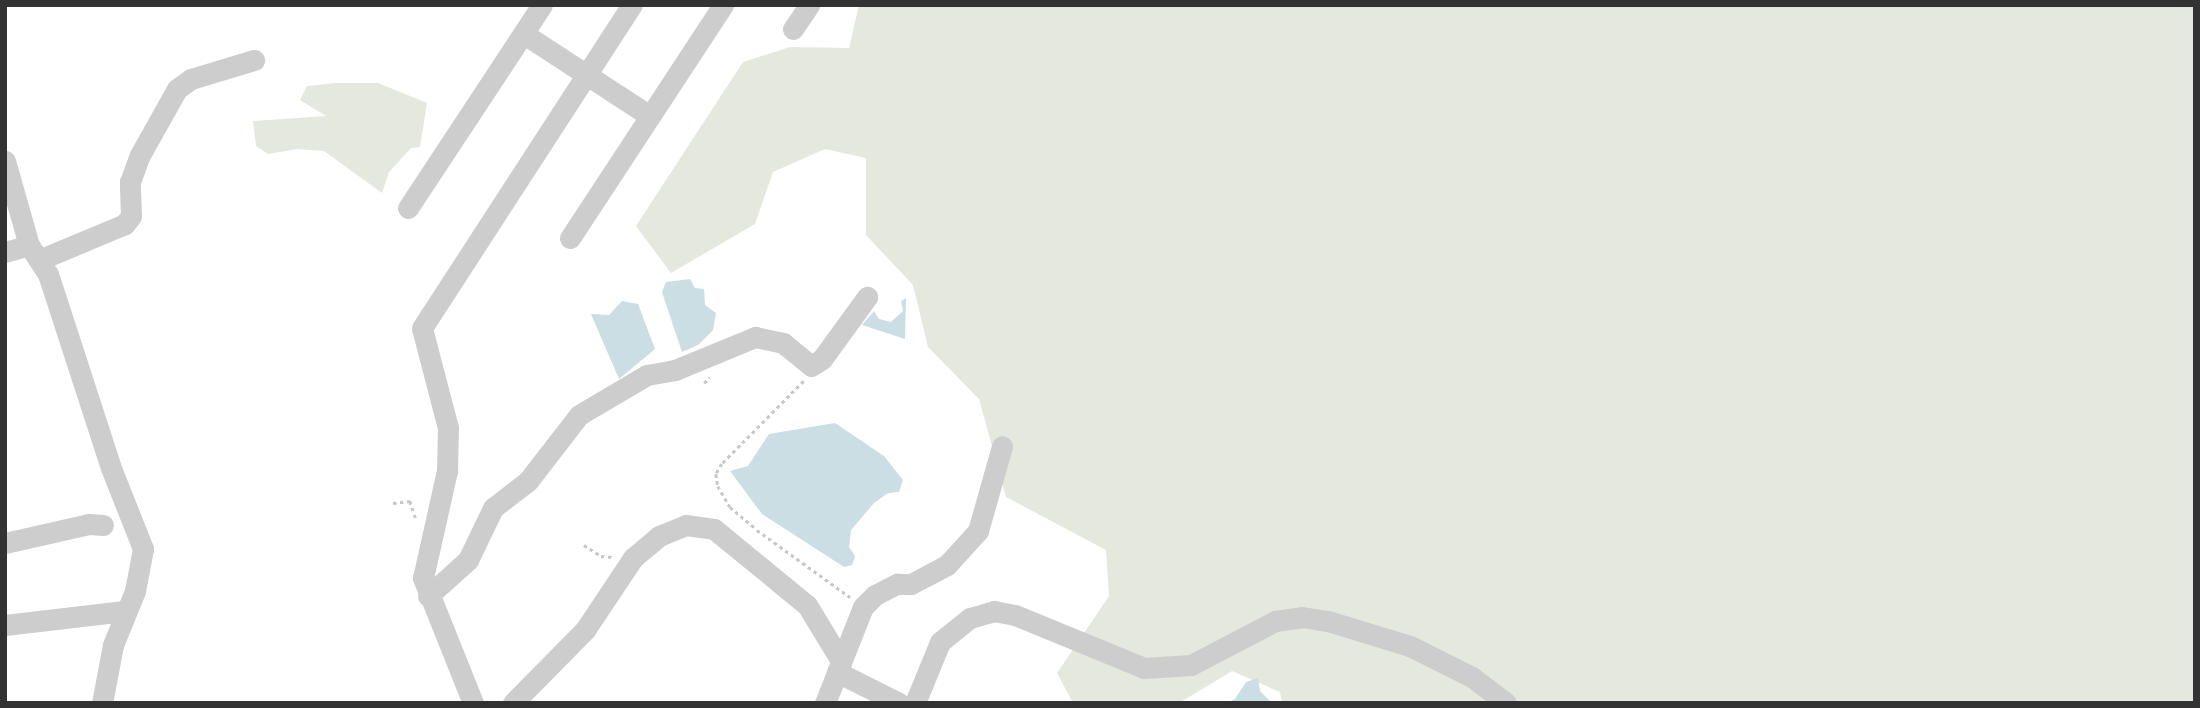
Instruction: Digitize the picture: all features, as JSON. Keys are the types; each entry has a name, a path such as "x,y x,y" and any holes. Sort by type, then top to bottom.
{"street":[{"path":"408,208 542,5"},
{"path":"473,703 423,578 447,471 449,428 422,328 632,5"},
{"path":"570,238 723,5"},
{"path":"793,29 809,5"},
{"path":"523,34 650,116"},
{"path":"5,252 34,252 125,224 131,216 130,182 140,155 177,89 191,79 254,60"},
{"path":"5,161 34,252 48,274 111,468 143,549 135,592 124,611 102,703"},
{"path":"428,596 468,560 493,508 528,481 563,431 615,393 647,375 675,370 755,337 783,342 811,366 822,359 867,297"},
{"path":"825,703 858,619 874,595 897,584 911,584 964,551 986,511 1002,446"},
{"path":"5,543 89,524 103,526"},
{"path":"513,703 585,630 633,558 659,536 686,525 714,529 807,605 839,667 899,703"},
{"path":"5,625 124,611"},
{"path":"915,703 940,642 970,618 994,611 1015,615 1144,668 1191,665 1275,621 1302,617 1328,621 1410,646 1472,677 1506,703"}],"path":[{"path":"811,366 808,377 722,464 716,474 718,486 730,507 757,530 847,593 858,619"},
{"path":"584,545 601,556 633,558"}],"shaded area":[{"path":"859,5 2195,5 2195,703 1282,703 1280,692 1232,671 1179,703 1073,703 1057,673 1109,596 1106,550 1006,497 979,399 928,347 913,285 866,235 866,158 825,149 773,172 755,224 671,273 636,226 743,62 790,47 849,48"},
{"path":"378,83 427,103 420,147 411,148 389,172 382,193 324,151 297,149 268,154 256,146 253,121 326,116 300,100 307,86"},
{"path":"690,279 695,288 704,289 705,305 716,313 713,330 698,345 682,352 662,292 666,282"},
{"path":"906,298 905,339 862,325 874,311 879,319 891,322 903,311 901,301"},
{"path":"622,301 638,304 655,349 619,379 591,314 609,315"},
{"path":"835,423 884,456 903,480 899,492 888,493 874,503 851,530 849,547 855,556 852,565 844,567 762,514 730,471 748,466 769,434"},
{"path":"1258,678 1260,691 1272,703 1227,703 1235,699 1246,682"}]}
